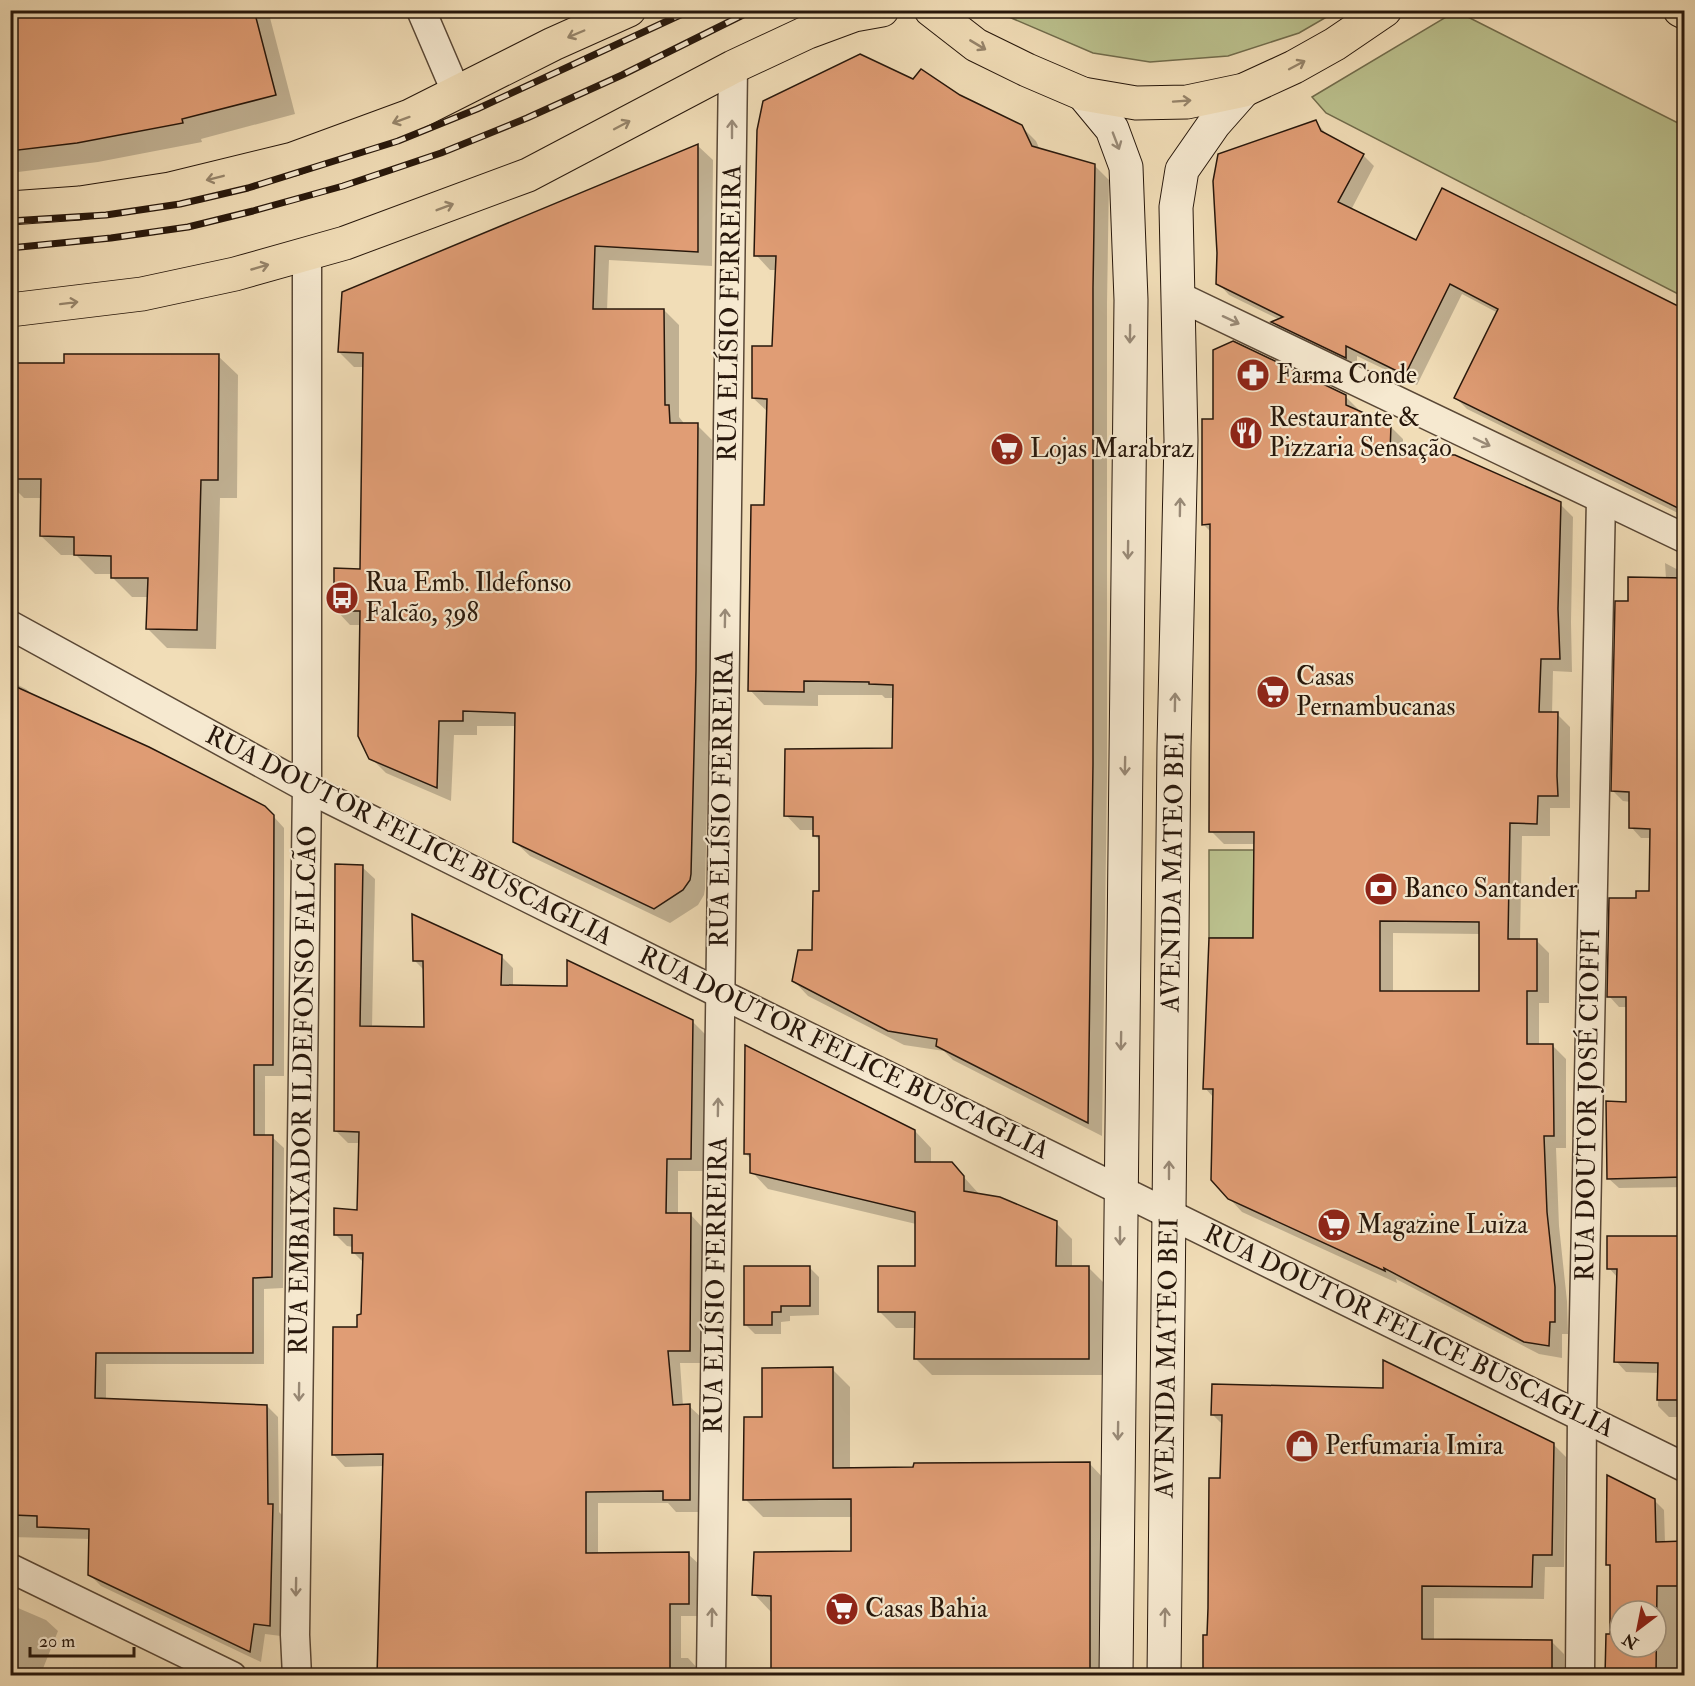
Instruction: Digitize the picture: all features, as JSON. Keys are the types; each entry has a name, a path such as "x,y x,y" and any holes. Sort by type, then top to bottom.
{"main road":[{"path":"10,208 80,203 170,189 294,159 410,116 553,44 629,10"},
{"path":"10,310 142,294 235,274 345,243 528,175 733,67 808,32 854,15 882,10"},
{"path":"931,10 976,45 1027,70 1083,94 1136,103 1187,102 1244,90 1294,67 1335,44 1385,10"},
{"path":"1680,10 1684,12"},
{"name":"AVENIDA MATEO BEI","path":"1164,1676 1174,746 1181,440 1176,207 1182,170 1214,124 1244,90"},
{"name":"AVENIDA MATEO BEI","path":"1083,94 1112,129 1126,167 1130,278 1116,1676"}],"street":[{"path":"421,10 457,94"},
{"name":"RUA ELÍSIO FERREIRA","path":"711,1676 733,67"},
{"name":"RUA EMBAIXADOR ILDEFONSO FALCÃO","path":"297,1676 295,1635 307,788 307,253"},
{"path":"1178,296 1684,538"},
{"name":"RUA DOUTOR JOSÉ CIOFFI","path":"1580,1676 1582,1415 1601,499"},
{"name":"RUA DOUTOR FELICE BUSCAGLIA","path":"10,625 307,788 1684,1467"},
{"path":"10,1568 232,1676"}],"green space":[{"path":"995,11 1337,11 1299,33 1228,56 1150,62 1093,53"},
{"path":"1456,11 1684,126 1684,297 1326,113 1312,97"},
{"path":"1209,850 1254,850 1253,938 1209,938"}],"building":[{"path":"10,10 254,10 276,95 182,119 183,123 77,143 10,151"},
{"path":"860,54 913,79 921,69 960,95 1022,125 1032,146 1095,164 1093,764 1088,1123 936,1046 937,1039 888,1031 792,981 798,950 812,950 813,891 819,891 819,836 813,836 813,817 784,816 785,749 892,748 893,685 869,684 869,682 804,681 804,692 748,691 751,505 764,505 767,399 752,398 752,346 772,346 776,256 754,256 757,130 763,101"},
{"path":"1316,120 1321,131 1364,154 1338,202 1416,240 1442,188 1684,309 1684,511 1454,398 1498,309 1450,284 1405,375 1346,346 1346,358 1271,322 1283,317 1216,284 1217,253 1213,181 1218,154"},
{"path":"698,144 698,252 595,246 593,309 664,309 665,405 669,405 670,423 698,423 696,671 691,874 683,890 654,909 513,842 515,713 463,711 463,721 439,721 437,788 369,759 358,736 360,611 334,611 334,568 360,569 363,353 338,352 342,292"},
{"path":"1233,341 1346,395 1346,405 1391,425 1390,453 1455,455 1561,502 1558,609 1560,659 1541,659 1539,712 1558,712 1558,796 1538,796 1537,824 1510,823 1508,939 1537,939 1537,991 1527,991 1527,1044 1553,1044 1554,1136 1544,1136 1547,1212 1555,1287 1555,1322 1550,1322 1549,1346 1524,1342 1384,1268 1385,1271 1228,1199 1211,1180 1213,1089 1203,1089 1209,938 1253,938 1254,832 1209,832 1210,524 1202,525 1202,419 1213,419 1213,350","holes":["1380,921 1479,922 1479,991 1380,991"]},
{"path":"64,354 219,354 218,480 201,480 197,630 146,629 148,578 111,578 111,556 74,555 74,537 40,536 41,479 10,479 10,363 64,363"},
{"path":"1628,577 1684,578 1684,1177 1607,1179 1606,1101 1626,1102 1626,997 1607,997 1609,898 1636,898 1636,891 1649,891 1650,829 1629,828 1629,792 1611,791 1615,601 1628,601"},
{"path":"10,684 149,747 265,806 274,815 273,1065 254,1065 254,1135 273,1135 272,1277 253,1278 253,1353 96,1353 95,1398 267,1405 268,1504 273,1504 270,1626 254,1624 250,1652 88,1575 89,1529 37,1527 37,1516 13,1515 13,1456 10,1456 10,1095 15,1095 17,1035 10,1035"},
{"path":"335,864 363,865 360,1026 424,1027 423,961 413,961 412,914 502,955 501,985 567,986 567,960 693,1020 691,1159 667,1159 666,1213 691,1213 690,1351 668,1351 673,1405 690,1404 690,1500 663,1500 663,1491 586,1492 586,1553 689,1552 689,1604 670,1604 670,1676 377,1676 383,1454 332,1455 333,1327 357,1327 357,1315 361,1314 363,1253 352,1253 352,1235 334,1235 334,1208 357,1210 359,1132 334,1131"},
{"path":"745,1045 915,1130 915,1162 952,1162 964,1176 964,1191 1000,1197 1057,1221 1056,1266 1089,1266 1089,1359 914,1359 915,1312 878,1312 878,1266 915,1266 915,1212 750,1173 750,1154 744,1154"},
{"path":"1607,1236 1684,1236 1684,1400 1657,1400 1658,1363 1614,1362 1617,1269 1607,1269"},
{"path":"744,1266 810,1266 810,1306 781,1306 781,1312 772,1312 772,1325 744,1325"},
{"path":"1383,1360 1554,1443 1552,1555 1533,1555 1532,1587 1422,1586 1422,1639 1552,1640 1552,1676 1203,1676 1203,1635 1207,1635 1208,1608 1209,1478 1220,1478 1222,1415 1211,1415 1212,1384 1383,1388"},
{"path":"833,1367 833,1468 913,1467 914,1463 1090,1462 1090,1676 771,1676 771,1596 752,1595 754,1552 851,1551 851,1499 743,1500 744,1417 762,1417 762,1368"},
{"path":"1607,1475 1655,1499 1656,1542 1684,1541 1684,1586 1657,1586 1657,1599 1610,1599 1610,1565 1606,1565"},
{"path":"1606,1634 1608,1634 1608,1659 1656,1659 1656,1676 1605,1676"}],"railway":[{"path":"10,221 106,215 180,204 248,188 398,141 477,109 691,10"},
{"path":"10,248 111,238 188,227 343,186 441,153 527,118 622,75 753,10"}],"place":[{"name":"Farma Conde","path":"1253,375"},
{"name":"Restaurante & Pizzaria Sensação","path":"1246,433"},
{"name":"Lojas Marabraz","path":"1007,449"},
{"name":"Rua Emb. Ildefonso Falcão, 398","path":"342,598"},
{"name":"Casas Pernambucanas","path":"1273,692"},
{"name":"Banco Santander","path":"1381,889"},
{"name":"Magazine Luiza","path":"1334,1225"},
{"name":"Perfumaria Imira","path":"1302,1446"},
{"name":"Casas Bahia","path":"842,1609"}]}
